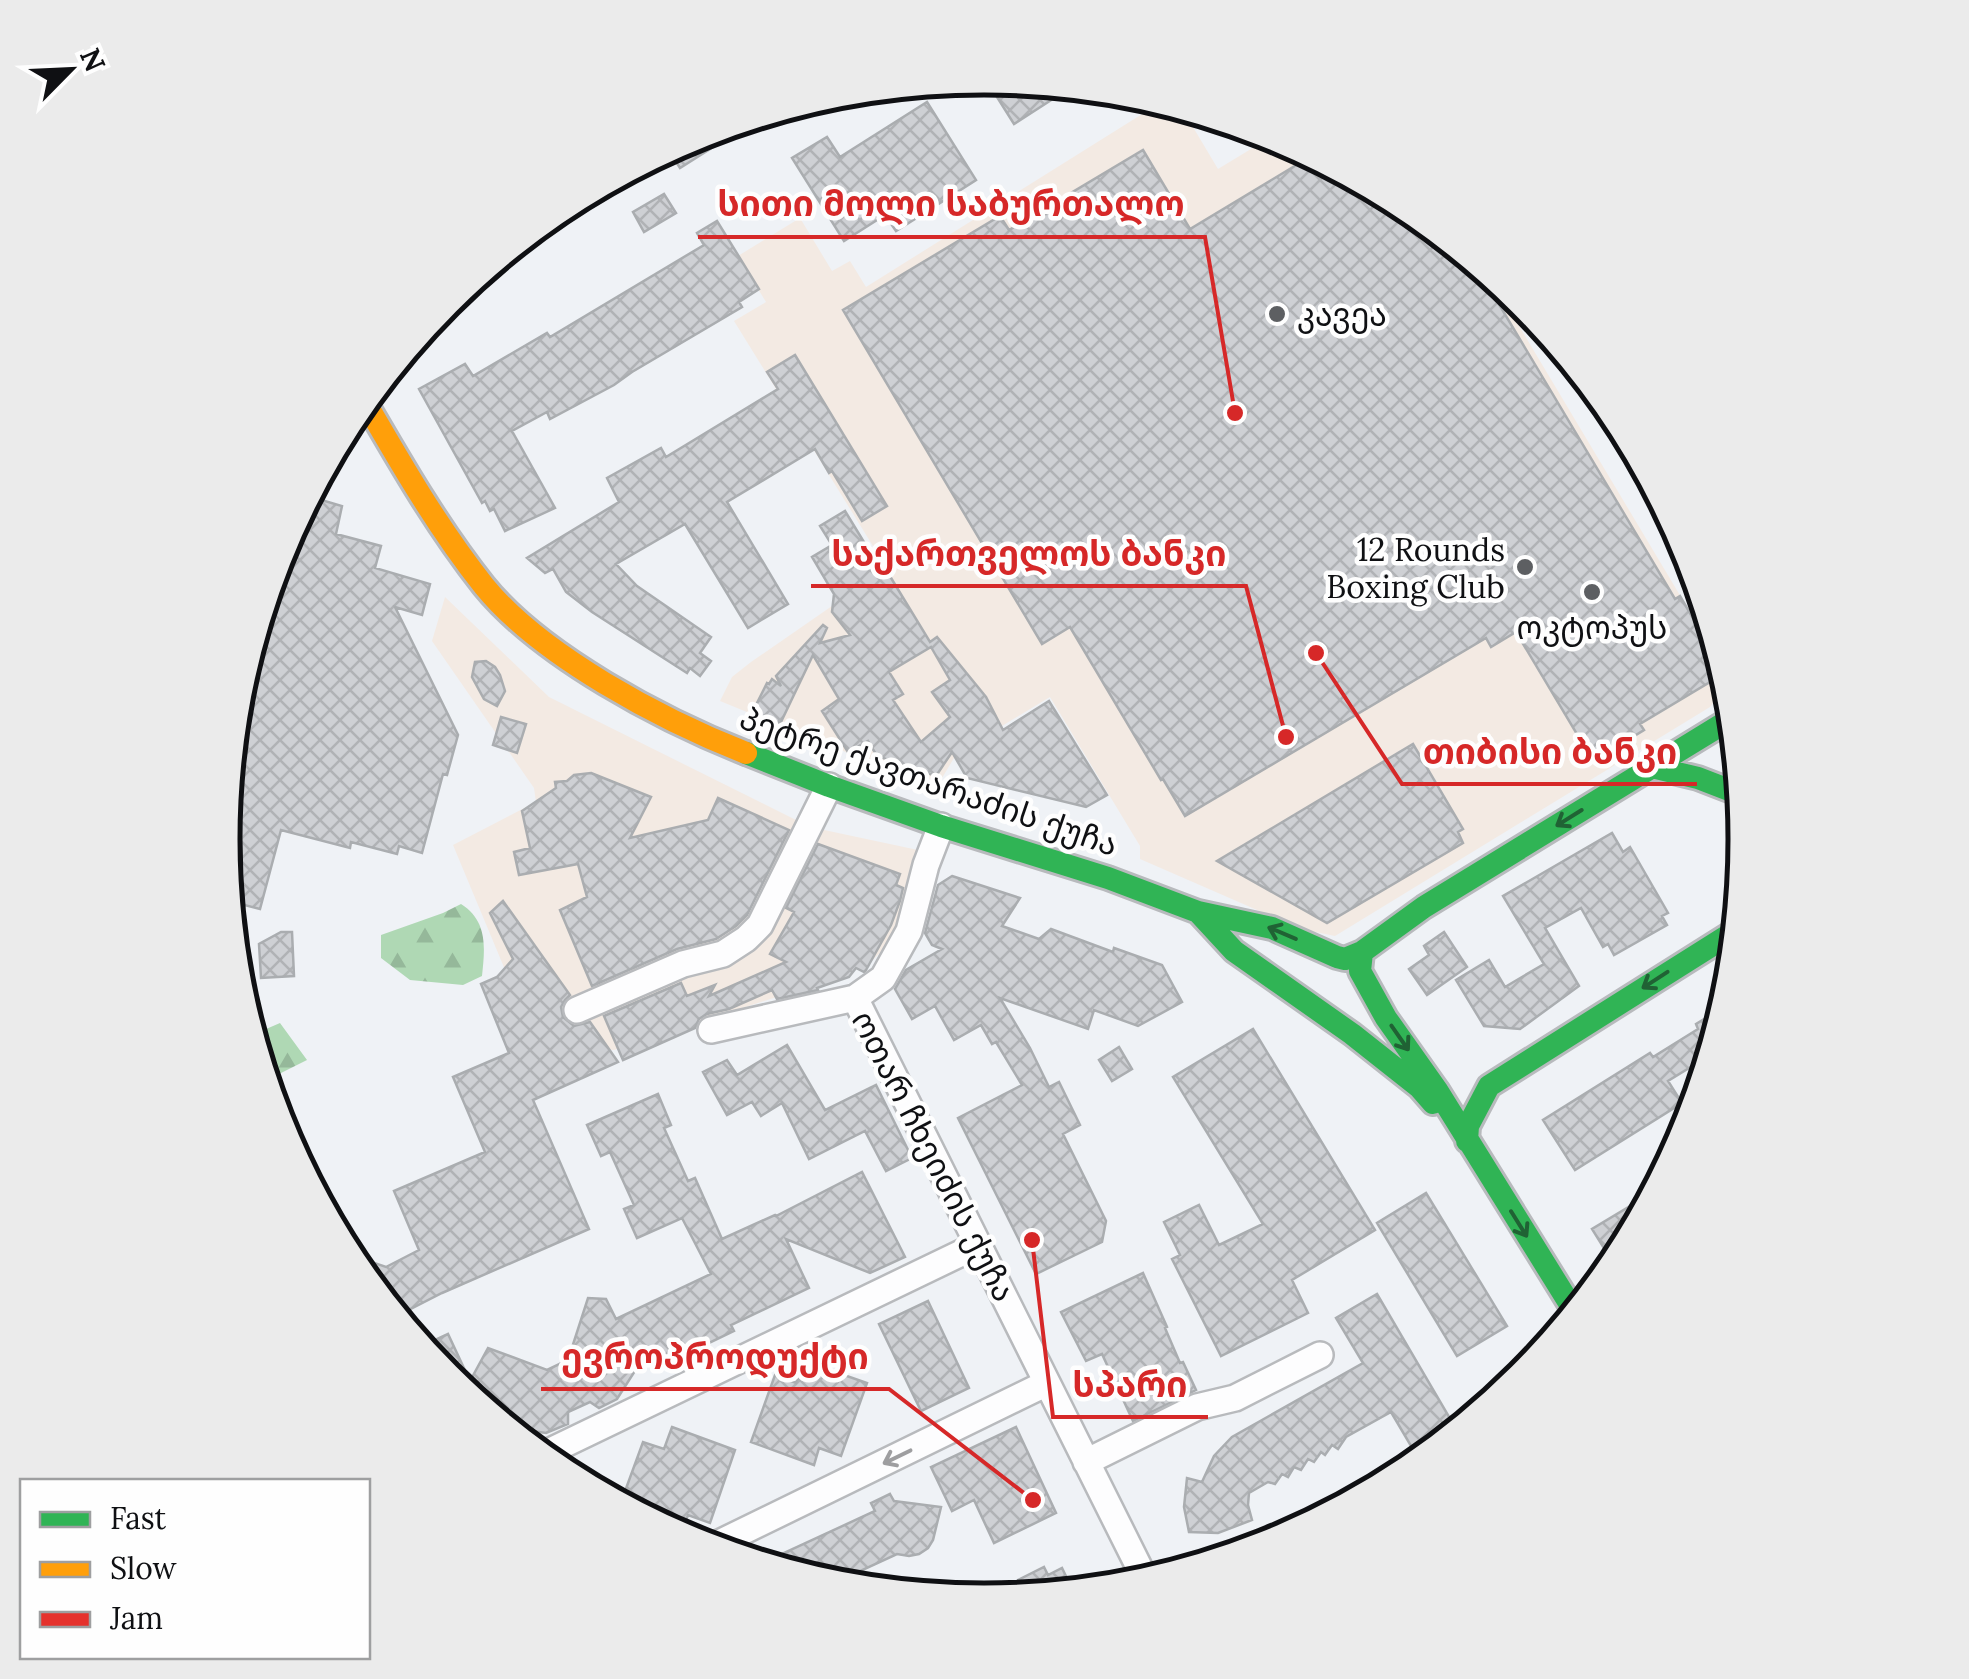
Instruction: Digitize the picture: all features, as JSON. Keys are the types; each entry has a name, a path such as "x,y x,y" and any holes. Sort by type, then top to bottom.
{"main road":[{"name":"პეტრე ქავთარაძის ქუჩა","path":"373,415 422,499 486,588 512,615 578,667 684,726 829,786 1108,878 1198,912 1272,928 1341,958 1362,952"},
{"path":"1568,1301 1437,1090 1386,1018 1359,965 1362,952 1424,907 1720,725"},
{"path":"1652,767 1703,778 1727,788"},
{"name":"პეტრე ქავთარაძის ქუჩა","path":"1198,912 1234,951 1418,1088 1467,1141"},
{"path":"1467,1141 1468,1126 1490,1086 1723,939"}],"street":[{"path":"577,1010 683,964 723,954 746,940 760,925 829,786"},
{"path":"711,1030 855,998 884,978 909,931 941,826"},
{"name":"ოთარ ჩხეიძის ქუჩა","path":"855,998 1139,1568"},
{"path":"556,1448 978,1246"},
{"path":"1086,1462 1197,1407 1235,1398 1320,1354"},
{"path":"729,1538 1047,1383"}],"shaded area":[{"path":"1145,112 1192,125 1218,169 1255,147 1314,172 1398,220 1438,249 1512,314 1696,622 1716,700 1710,707 1335,936 1301,929 1140,859 1140,846 1050,697 957,753 939,783 848,753 720,701 732,677 751,662 889,572 734,321 766,302 738,256 800,218 832,271 850,261 866,287"},
{"path":"445,597 549,697 810,827 932,853 905,927 870,963 841,976 614,1050 590,1048 531,1032 453,845 536,802 534,788 432,641"}],"green space":[{"path":"461,904 480,927 484,945 482,976 463,985 410,980 381,958 381,935"},
{"path":"280,1023 307,1060 278,1074 264,1030"}],"building":[{"path":"996,95 1053,99 1014,124"},
{"path":"927,102 976,180 896,231 885,215 844,241 792,158 827,137 840,157"},
{"path":"713,147 680,168 676,162"},
{"path":"1143,150 1190,229 1297,165 1398,220 1496,299 1675,599 1680,596 1697,625 1712,681 1640,724 1644,730 1593,761 1516,632 1491,647 1486,638 1185,816 1070,627 1042,644 843,310 1000,216 1009,230"},
{"path":"664,194 676,213 644,232 633,212"},
{"path":"717,221 759,289 739,302 742,307 614,385 550,419 547,412 512,431 555,508 505,531 494,509 490,511 485,501 482,503 419,389 465,364 473,376 547,333 550,337 704,245 697,233"},
{"path":"795,355 887,506 862,521 815,449 727,502 788,604 748,628 685,524 616,564 637,586 711,637 700,653 711,661 700,676 690,668 687,673 592,612 566,592 553,569 545,573 527,558 619,502 607,478 661,448 666,457 778,389 767,372"},
{"path":"322,500 342,506 336,534 381,546 375,568 430,584 422,615 395,607 458,735 422,853 399,846 397,854 351,842 350,848 281,830 260,909 243,905 240,840 246,742 265,647 297,555"},
{"path":"845,511 930,642 937,637 986,697 1003,730 1049,701 1107,795 1086,807 967,778 952,752 936,776 877,756 868,741 848,752 822,711 839,699 813,655 780,724 753,711 767,683 772,679 781,686 776,676 823,625 827,628 820,643 850,635 832,612 834,594 812,557 832,545 820,526","holes":["931,647 950,680 932,692 950,717 921,742 893,700 903,694 889,672"]},
{"path":"486,661 495,667 505,691 497,706 484,699 472,677 475,662"},
{"path":"501,717 526,724 517,753 493,745"},
{"path":"1413,744 1463,829 1458,832 1463,843 1327,923 1217,861"},
{"path":"591,773 651,797 630,838 708,820 718,798 789,830 747,915 736,926 716,939 677,949 592,986 560,910 587,897 578,864 519,875 514,852 530,848 522,811 556,788 555,782"},
{"path":"1612,833 1623,852 1630,847 1668,913 1662,916 1667,925 1614,955 1608,944 1603,947 1581,908 1545,928 1579,986 1520,1029 1484,1026 1456,980 1489,960 1505,987 1544,964 1503,896"},
{"path":"818,844 900,874 896,885 903,888 900,901 866,970 856,968 849,977 818,990 777,999 772,990 707,1014 695,1028 623,1060 604,1016 681,983 687,996 715,985 709,996 786,962 770,954 794,912 786,908"},
{"path":"952,876 1020,898 1002,926 1039,939 1051,929 1162,965 1182,1002 1138,1026 1094,1010 1088,1029 1000,998 1049,1087 1059,1082 1080,1125 1063,1134 1106,1221 1102,1242 1036,1274 958,1118 1022,1085 981,1025 954,1040 935,1006 912,1019 895,989 906,970 942,949 932,945 925,933 938,885"},
{"path":"503,901 570,995 561,1007 563,1017 574,1026 590,1022 618,1062 533,1100 589,1229 408,1310 372,1262 386,1267 419,1250 394,1191 485,1152 453,1077 509,1053 481,984 497,977 513,959 490,913"},
{"path":"281,932 292,932 294,976 261,978 259,944"},
{"path":"1444,932 1467,967 1427,995 1409,969 1429,955 1424,946"},
{"path":"1708,1017 1693,1065 1668,1081 1679,1105 1575,1170 1543,1120 1650,1053 1653,1057 1698,1029 1696,1024"},
{"path":"1253,1029 1375,1230 1292,1280 1308,1313 1221,1356 1172,1259 1180,1255 1164,1222 1199,1205 1219,1245 1263,1224 1173,1077"},
{"path":"787,1045 825,1110 876,1085 912,1158 886,1171 865,1131 809,1159 782,1103 761,1116 752,1102 727,1115 703,1072 727,1060 737,1075"},
{"path":"1119,1047 1132,1069 1112,1081 1099,1060"},
{"path":"658,1094 671,1125 664,1128 688,1181 695,1178 722,1239 862,1172 905,1257 870,1273 786,1239 809,1288 731,1325 734,1331 655,1369 647,1352 617,1399 599,1408 590,1402 568,1412 568,1424 546,1433 532,1431 471,1378 488,1348 547,1370 568,1360 588,1298 606,1299 616,1319 711,1274 682,1218 637,1238 624,1209 634,1205 610,1152 601,1156 587,1125"},
{"path":"1426,1193 1507,1326 1457,1356 1377,1223"},
{"path":"1633,1204 1605,1251 1592,1229"},
{"path":"1143,1273 1180,1363 1183,1362 1196,1390 1133,1421 1102,1354 1086,1361 1061,1312"},
{"path":"1377,1294 1451,1419 1413,1448 1391,1412 1346,1437 1338,1449 1332,1445 1314,1462 1308,1459 1301,1470 1294,1467 1288,1477 1282,1474 1275,1484 1268,1482 1249,1493 1252,1520 1218,1533 1189,1532 1184,1507 1187,1478 1202,1482 1214,1456 1232,1437 1363,1363 1336,1318"},
{"path":"928,1301 969,1388 921,1411 879,1324"},
{"path":"448,1334 467,1374 434,1340"},
{"path":"804,1361 867,1383 841,1456 819,1448 814,1465 751,1442 775,1375 796,1383"},
{"path":"672,1427 735,1450 710,1523 688,1515 686,1521 625,1491 643,1442 664,1449"},
{"path":"1016,1427 1056,1513 994,1543 974,1500 952,1511 931,1467"},
{"path":"890,1494 894,1501 941,1507 928,1548 909,1556 897,1554 856,1573 780,1555 875,1511 871,1503"},
{"path":"1044,1567 1048,1575 1062,1568 1067,1579 1019,1583"}],"traffic: fast":[{"path":"1568,1301 1437,1090 1386,1018 1360,971 1362,952 1424,907 1720,725"},
{"path":"746,753 941,826 1108,878 1198,912 1272,928 1337,957 1345,959 1362,952"},
{"path":"1652,767 1727,789"},
{"path":"1198,912 1234,951 1352,1034 1419,1087 1433,1103"},
{"path":"1467,1141 1468,1126 1489,1086 1723,939"}],"traffic: slow":[{"path":"373,415 451,541 508,612 537,637 605,683 678,723 746,753"}],"place":[{"name":"კავეა","path":"1277,314"},
{"name":"სითი მოლი საბურთალო","path":"1235,413"},
{"name":"12 Rounds Boxing Club","path":"1525,567"},
{"name":"ოკტოპუს","path":"1592,592"},
{"name":"თიბისი ბანკი","path":"1316,653"},
{"name":"საქართველოს ბანკი","path":"1286,737"},
{"name":"სპარი","path":"1032,1240"},
{"name":"ევროპროდუქტი","path":"1033,1500"}]}
